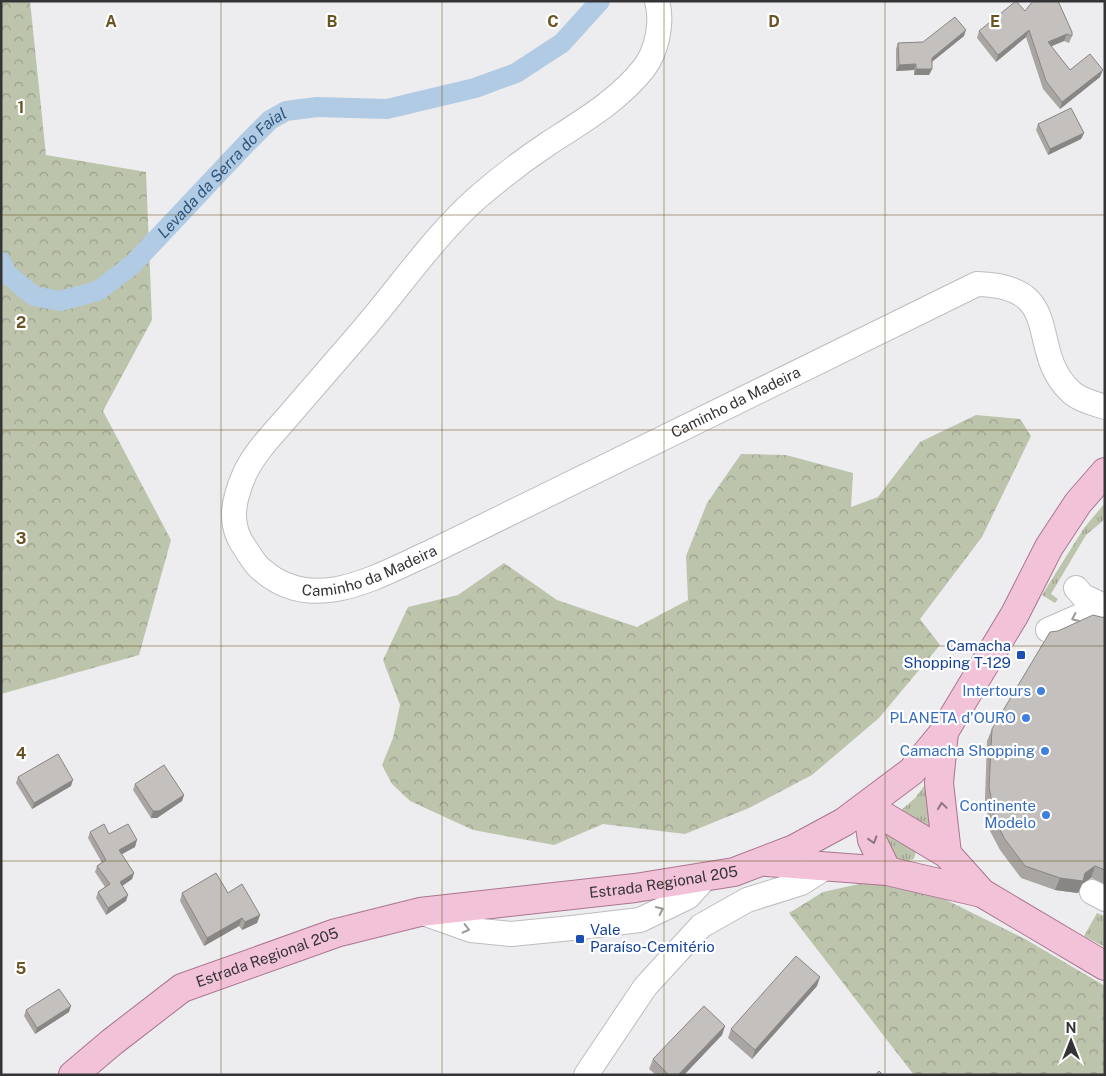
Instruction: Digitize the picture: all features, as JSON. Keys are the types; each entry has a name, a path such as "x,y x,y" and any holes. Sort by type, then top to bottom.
{"main road":[{"name":"Estrada Regional 205","path":"73,1075 182,988 336,933 420,912 635,888 706,877 763,862 794,849 868,806 912,771 944,732 1015,614 1049,547 1078,503 1105,472"},
{"path":"944,732 939,783 947,854"},
{"path":"868,806 947,854 982,892 1105,966"},
{"path":"868,806 872,840 898,873"},
{"path":"898,873 947,854"},
{"path":"763,862 898,873 982,892"}],"street":[{"name":"Caminho da Madeira","path":"657,1 660,25 656,43 646,66 629,86 595,114 546,146 477,198 416,262 380,310 258,451 238,491 232,516 237,534 259,569 288,586 318,593 368,580 440,548 977,284 994,285 1015,290 1031,302 1039,316 1056,368 1063,382 1078,397 1105,407"},
{"path":"1048,630 1088,612 1100,604 1083,596 1076,588"},
{"path":"586,1075 645,987 701,926 748,900 800,883 828,866"}],"green space":[{"path":"1,1 30,1 46,155 146,172 152,320 103,411 171,540 139,655 1,694"},
{"path":"976,415 1020,419 1031,436 982,537 920,619 940,645 879,718 812,775 749,808 685,834 603,824 554,845 473,830 410,801 392,784 382,765 393,738 400,705 383,660 408,607 458,595 504,563 557,600 637,627 688,600 686,556 707,503 741,454 786,455 853,473 851,507 878,497 920,442"},
{"path":"1105,503 1104,520 1086,535 1051,594 1058,599 1055,603 1042,595 1084,528"},
{"path":"928,781 935,832 917,819 899,812 915,798"},
{"path":"879,830 917,848 914,859 903,862 890,855"},
{"path":"877,880 920,887 1025,939 1105,986 1105,1075 914,1075 789,913 823,892"},
{"path":"1097,913 1105,916 1105,947 1084,936"}],"building":[{"path":"1016,1 1025,11 1033,1 1058,1 1072,36 1067,34 1048,42 1070,70 1090,54 1103,70 1062,102 1046,81 1029,30 998,55 979,31"},
{"path":"955,17 966,30 932,58 932,69 916,69 916,64 899,65 898,43 923,42"},
{"path":"1071,108 1084,133 1050,149 1038,124"},
{"name":"Camacha Shopping","path":"1093,615 1105,618 1105,870 1095,866 1085,873 1083,881 1060,878 1025,866 1004,838 995,819 989,787 992,729 1050,632 1058,631"},
{"path":"58,754 73,780 34,803 18,777"},
{"path":"164,765 184,795 159,811 153,811 135,784"},
{"path":"104,824 109,834 128,824 137,840 119,850 134,873 120,882 128,895 108,908 98,892 110,884 97,866 106,860 90,832"},
{"path":"216,873 228,893 242,884 260,915 245,922 242,918 207,938 182,893"},
{"path":"796,956 820,977 755,1050 731,1029"},
{"path":"59,989 71,1006 37,1028 26,1010"},
{"path":"704,1006 725,1026 678,1075 669,1075 653,1059"},
{"path":"879,1071 883,1075 875,1075"}],"waterway":[{"name":"Levada da Serra do Faial","path":"1,262 7,274 34,296 60,301 98,291 133,264 270,120 286,111 317,107 387,109 475,88 516,73 562,43 600,1"}],"place":[{"name":"Camacha Shopping T-129","path":"1021,655"},
{"name":"Intertours","path":"1041,691"},
{"name":"PLANETA d'OURO","path":"1026,718"},
{"name":"Camacha Shopping","path":"1045,751"},
{"name":"Continente Modelo","path":"1046,815"},
{"name":"Vale Paraíso-Cemitério","path":"580,939"}]}
